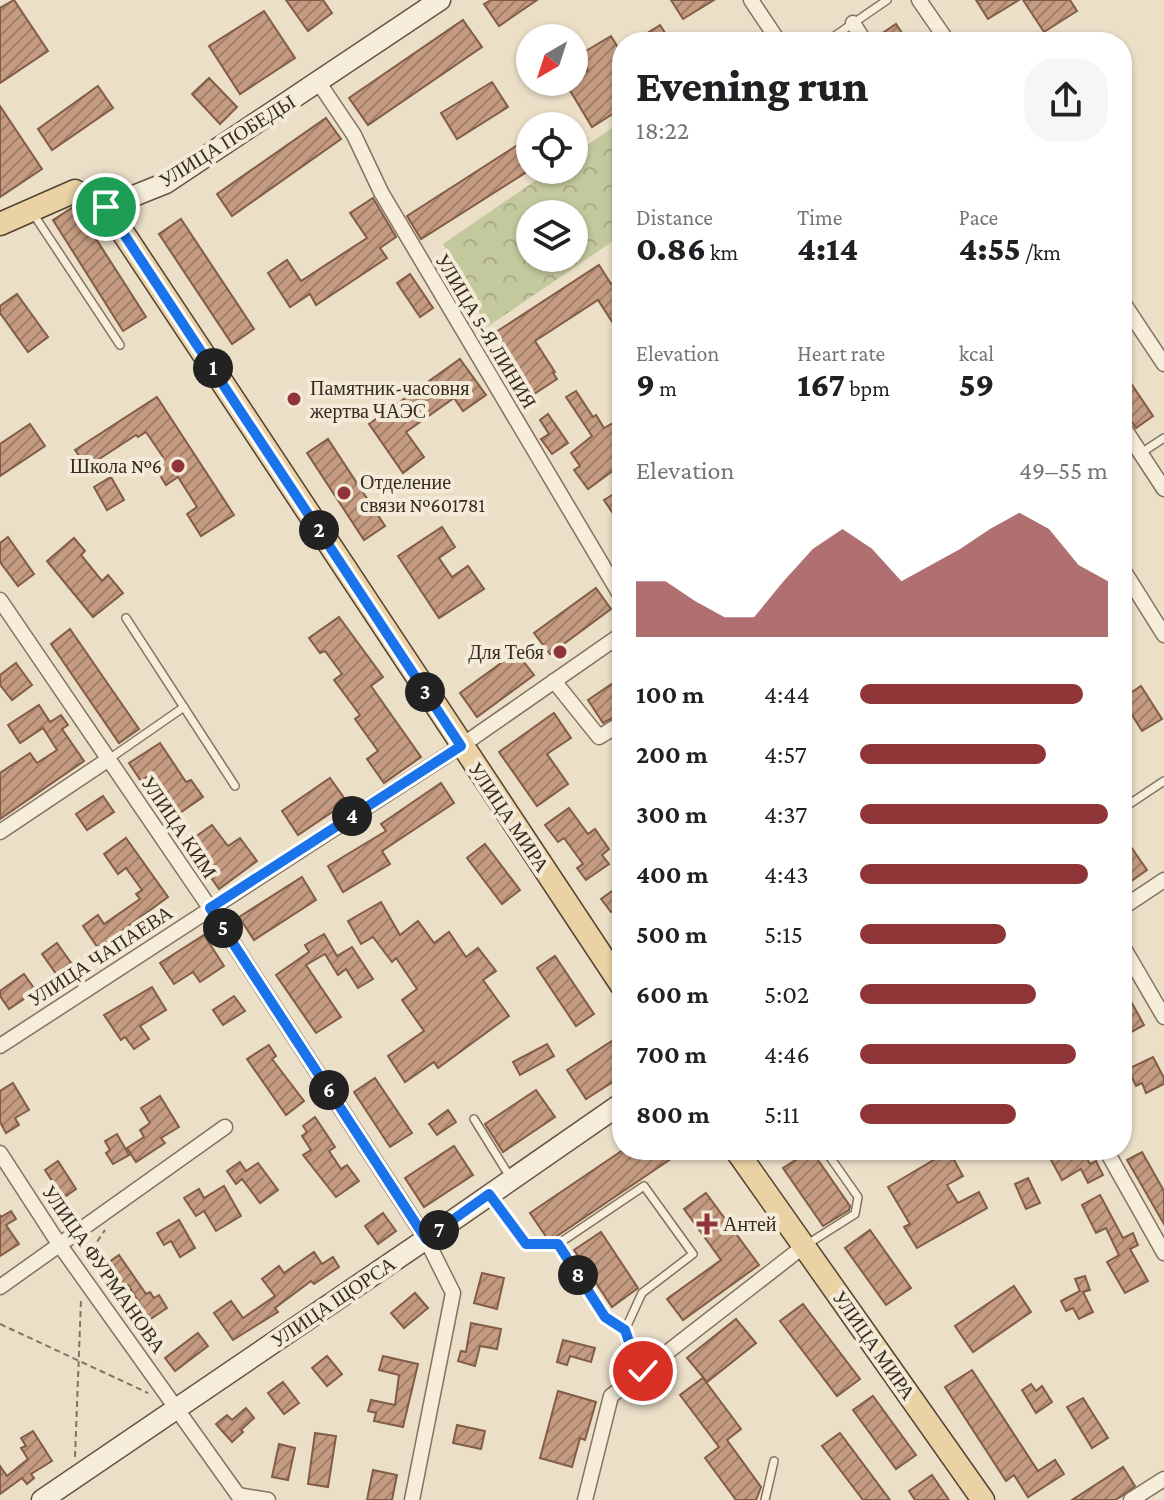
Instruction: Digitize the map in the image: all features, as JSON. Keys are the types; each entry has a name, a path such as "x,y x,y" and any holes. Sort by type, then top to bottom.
{"main road":[{"path":"0,224 75,191 106,207"},
{"name":"УЛИЦА МИРА","path":"106,207 612,971"},
{"name":"УЛИЦА МИРА","path":"749,1160 804,1246 983,1500"}],"street":[{"name":"УЛИЦА ПОБЕДЫ","path":"106,207 166,183 440,0"},
{"path":"751,0 772,32"},
{"path":"919,0 941,32"},
{"path":"853,23 859,32"},
{"name":"УЛИЦА 5-Я ЛИНИЯ","path":"319,83 354,135 381,192 612,581"},
{"path":"1132,316 1164,364"},
{"path":"1132,441 1164,489"},
{"path":"1132,584 1164,635"},
{"name":"УЛИЦА КИМ","path":"3,610 210,908 426,1239 453,1293 412,1500"},
{"name":"УЛИЦА ЧАПАЕВА","path":"0,1046 461,746 612,641"},
{"path":"554,681 599,737 612,729"},
{"path":"0,832 109,759"},
{"path":"1132,901 1164,880"},
{"path":"1132,962 1164,1017"},
{"name":"УЛИЦА ЩОРСА","path":"42,1500 612,1110"},
{"path":"0,1287 225,1127"},
{"name":"УЛИЦА ФУРМАНОВА","path":"0,1153 59,1244 178,1407 238,1497"},
{"path":"1112,1160 1164,1253"},
{"path":"585,1500 611,1396 804,1246"},
{"path":"1131,1500 1164,1479"},
{"path":"238,1497 268,1500"}],"lane":[{"path":"840,32 887,0"},
{"path":"30,209 120,345"},
{"path":"1132,452 1164,438"},
{"path":"126,618 235,786"},
{"path":"109,759 184,707"},
{"path":"1132,802 1164,781"},
{"path":"474,1119 511,1179"},
{"path":"804,1246 855,1214 858,1197 832,1160"},
{"path":"489,1194 526,1244 558,1244 644,1186 693,1254 642,1293 625,1330"},
{"path":"558,1244 605,1317 625,1330 635,1359 643,1371"},
{"path":"765,1500 774,1461"}],"path":[{"path":"75,1478 82,1275 87,1255 105,1230"},
{"path":"0,1324 149,1394"}],"green space":[{"path":"612,128 612,242 588,258 588,200 516,200 516,272 568,272 487,327 443,244 531,184 588,184 588,144"}],"building":[{"path":"14,0 48,51 0,83 0,8"},
{"path":"286,0 323,0 332,13 308,31"},
{"path":"491,0 537,0 499,26 484,4"},
{"path":"671,0 714,0 683,19"},
{"path":"976,0 1019,0 988,19"},
{"path":"1023,0 1070,0 1077,11 1044,32"},
{"path":"264,11 295,58 240,94 209,46"},
{"path":"463,20 482,47 368,125 349,98"},
{"path":"896,24 901,32 884,32"},
{"path":"660,25 665,32 649,32"},
{"path":"611,36 612,114 592,127 588,112 583,112 573,96 588,96 588,50"},
{"path":"209,78 237,107 220,124 192,94"},
{"path":"492,82 508,107 457,139 441,113"},
{"path":"98,86 113,108 52,150 38,129"},
{"path":"0,106 42,169 0,197"},
{"path":"326,118 341,139 232,216 217,194"},
{"path":"516,146 516,179 421,239 407,216"},
{"path":"373,198 396,237 380,248 387,258 316,305 310,294 290,307 268,273 287,260 301,281 367,238 350,213"},
{"path":"75,206 146,317 123,331 53,220"},
{"path":"181,219 254,329 232,344 159,234"},
{"path":"599,265 612,283 612,322 598,300 535,341 557,379 531,396 503,354 508,350 496,332"},
{"path":"410,274 433,308 420,317 397,283"},
{"path":"17,294 48,337 28,352 0,313 0,306"},
{"path":"460,359 486,395 463,411 454,398 406,432 424,457 403,473 369,424"},
{"path":"1132,385 1153,416 1136,428 1132,422"},
{"path":"576,391 604,428 612,424 612,471 588,489 574,470 580,466 571,453 592,436 566,397"},
{"name":"Школа №6","path":"157,397 234,515 201,536 187,514 197,507 178,477 166,485 153,464 163,457 146,432 138,437 136,435 87,467 75,450"},
{"path":"548,414 568,443 552,454 541,439 549,434 540,420"},
{"path":"30,424 45,446 0,476 0,444"},
{"path":"328,439 385,526 364,540 307,453"},
{"path":"111,477 124,500 107,510 94,487"},
{"path":"612,495 612,512 604,500"},
{"path":"442,527 455,547 439,558 452,577 468,566 484,589 439,618 398,556"},
{"path":"8,537 34,574 18,586 0,562 0,543"},
{"path":"74,538 85,551 81,555 102,581 108,575 123,593 93,617 47,561"},
{"path":"596,588 611,609 550,654 534,633"},
{"path":"339,617 383,677 371,686 421,757 384,783 367,759 378,751 355,719 360,715 334,680 342,674 325,651 320,653 309,638"},
{"path":"70,629 139,729 119,743 51,644"},
{"path":"516,652 534,675 477,717 460,693"},
{"path":"16,663 32,685 12,700 0,685 0,675"},
{"path":"612,684 612,718 603,723 588,700"},
{"path":"1141,686 1162,719 1142,731 1132,715 1132,692"},
{"path":"39,705 50,722 61,715 68,725 62,729 84,761 0,819 0,773 30,753 37,763 57,750 43,728 20,743 8,725"},
{"path":"554,713 571,738 547,754 568,784 537,806 499,752"},
{"path":"160,743 186,782 191,780 203,797 168,821 155,802 161,798 147,777 141,781 129,763"},
{"path":"330,778 347,802 298,835 282,811"},
{"path":"441,783 454,803 382,851 390,864 343,892 328,866 386,831 381,824"},
{"path":"103,796 114,812 87,830 76,814"},
{"path":"569,808 588,834 595,829 609,849 602,855 609,864 586,880 577,868 583,864 564,838 558,842 545,825"},
{"path":"212,825 228,846 240,838 257,861 219,889 187,843"},
{"path":"126,838 168,897 98,948 83,926 98,915 104,924 140,899 136,894 142,890 126,868 118,874 104,854"},
{"path":"485,844 520,890 502,904 467,858"},
{"path":"1132,848 1147,870 1132,880"},
{"path":"302,877 316,900 254,940 239,917"},
{"path":"612,891 612,911 611,912 601,899"},
{"path":"381,902 400,935 418,921 434,943 449,932 466,957 478,948 496,971 483,980 509,1016 438,1068 434,1062 405,1082 388,1056 424,1031 402,1000 417,989 396,958 392,962 373,937 361,944 348,921"},
{"path":"324,934 337,956 352,947 373,979 358,988 346,969 338,975 325,954 306,965 341,1017 316,1033 276,975 309,952 305,945"},
{"path":"204,935 224,966 200,982 193,972 174,984 160,963"},
{"path":"57,943 74,967 59,978 42,954"},
{"path":"555,956 594,1014 576,1026 537,968"},
{"path":"24,974 36,991 9,1009 0,991"},
{"path":"152,987 166,1010 140,1026 149,1039 134,1049 125,1037 121,1040 104,1015"},
{"path":"234,996 245,1011 223,1025 213,1010"},
{"path":"1132,1003 1144,1025 1132,1032"},
{"path":"612,1041 612,1082 586,1099 567,1070"},
{"path":"547,1044 554,1056 520,1075 513,1062"},
{"path":"269,1045 276,1056 272,1059 304,1101 286,1115 247,1059"},
{"path":"1153,1057 1164,1084 1146,1093 1142,1083 1136,1086 1132,1067"},
{"path":"375,1078 412,1133 390,1147 354,1092"},
{"path":"13,1083 29,1110 15,1118 19,1125 6,1133 0,1122 0,1091"},
{"path":"536,1090 555,1117 503,1152 485,1124"},
{"path":"160,1096 179,1127 161,1138 165,1143 136,1162 127,1148 144,1137 140,1130 150,1123 141,1108"},
{"path":"448,1110 456,1122 437,1135 429,1124"},
{"path":"315,1117 335,1147 329,1151 341,1169 347,1165 359,1181 336,1197 303,1155 311,1150 302,1136 307,1132 303,1126"},
{"path":"117,1134 129,1155 113,1164 106,1153 110,1150 105,1141"},
{"path":"454,1146 473,1175 424,1207 405,1178"},
{"path":"1142,1152 1164,1191 1164,1224 1127,1160"},
{"path":"612,1157 612,1160 669,1160 554,1238 547,1238 530,1213"},
{"path":"795,1160 818,1160 850,1206 849,1210 823,1226 783,1168"},
{"path":"934,1160 954,1160 963,1176 947,1185 958,1203 979,1192 987,1208 917,1248 904,1227 910,1224 888,1187"},
{"path":"1051,1160 1088,1160 1090,1164 1096,1161 1103,1175 1088,1183 1081,1169 1062,1180"},
{"path":"58,1161 76,1189 63,1198 45,1170"},
{"path":"240,1162 246,1171 258,1163 278,1190 260,1203 242,1179 236,1184 227,1171"},
{"path":"1028,1178 1040,1203 1026,1209 1015,1184"},
{"path":"224,1186 241,1216 216,1231 204,1211 196,1216 184,1198 199,1189 204,1198"},
{"path":"706,1193 759,1265 683,1320 667,1299 721,1260 684,1209"},
{"path":"1100,1195 1123,1238 1133,1233 1138,1245 1130,1249 1148,1281 1125,1293 1107,1262 1119,1255 1106,1228 1096,1233 1082,1205"},
{"path":"11,1211 16,1219 6,1225 19,1244 0,1256 0,1215"},
{"path":"383,1213 396,1231 378,1244 365,1226"},
{"path":"179,1220 195,1248 180,1257 171,1241 164,1245 157,1233"},
{"path":"870,1230 911,1288 886,1305 845,1248"},
{"path":"601,1232 638,1288 612,1307 574,1250"},
{"path":"314,1252 322,1264 333,1257 339,1267 314,1284 311,1281 275,1308 278,1312 233,1340 214,1313 231,1301 243,1318 275,1296 262,1279 279,1266 284,1273"},
{"path":"119,1255 146,1294 150,1292 154,1298 159,1295 167,1308 146,1322 139,1310 143,1308 128,1285 118,1292 109,1278 113,1276 105,1265"},
{"path":"482,1273 504,1278 497,1309 474,1303"},
{"path":"1085,1276 1090,1290 1083,1292 1093,1312 1079,1319 1073,1308 1066,1311 1061,1301 1080,1291 1075,1279"},
{"path":"1014,1286 1031,1312 973,1352 955,1326"},
{"path":"415,1293 428,1308 404,1328 391,1313"},
{"path":"803,1304 860,1379 837,1396 780,1321"},
{"path":"736,1319 756,1343 707,1382 687,1358"},
{"path":"471,1323 501,1329 497,1349 480,1346 475,1366 458,1361 461,1351 466,1352"},
{"path":"198,1333 208,1346 175,1371 165,1358"},
{"path":"563,1340 595,1348 591,1362 570,1356 567,1365 557,1362"},
{"path":"327,1356 342,1374 327,1386 312,1368"},
{"path":"383,1356 418,1364 403,1427 374,1421 376,1413 368,1411 371,1400 395,1405 399,1375 379,1370"},
{"path":"972,1370 1038,1471 1055,1460 1064,1474 1028,1497 1014,1475 1006,1481 945,1387"},
{"path":"703,1378 741,1429 727,1440 761,1487 756,1500 736,1500 705,1458 719,1447 680,1395"},
{"path":"283,1382 299,1403 284,1414 268,1393"},
{"path":"1031,1384 1036,1391 1042,1386 1052,1402 1036,1413 1022,1390"},
{"path":"558,1391 596,1402 585,1440 580,1438 572,1467 540,1458"},
{"path":"873,1396 916,1455 896,1469 853,1410"},
{"path":"1083,1398 1108,1438 1092,1448 1067,1407"},
{"path":"246,1408 254,1418 232,1442 216,1424 227,1415 232,1420"},
{"path":"457,1425 485,1431 481,1449 453,1443"},
{"path":"33,1431 52,1461 31,1474 34,1478 27,1484 22,1478 0,1494 0,1466 7,1476 28,1459 21,1448 26,1446 21,1438"},
{"path":"315,1433 336,1436 328,1487 308,1484"},
{"path":"840,1433 890,1500 863,1500 822,1446"},
{"path":"279,1444 295,1448 288,1480 272,1477"},
{"path":"1123,1467 1135,1486 1122,1496 1115,1500 1072,1500"},
{"path":"373,1470 397,1475 392,1500 367,1500"},
{"path":"932,1475 949,1500 915,1500 909,1491"}],"place":[{"name":"Памятник-часовня жертва ЧАЭС","path":"294,399"},
{"name":"Школа №6","path":"178,466"},
{"name":"Отделение связи №601781","path":"344,493"},
{"name":"Для Тебя","path":"560,652"},
{"name":"Антей","path":"707,1224"}],"route":[{"path":"106,207 461,746 210,908 426,1239 489,1194 526,1244 558,1244 605,1317 625,1330 635,1359 643,1371"}]}
